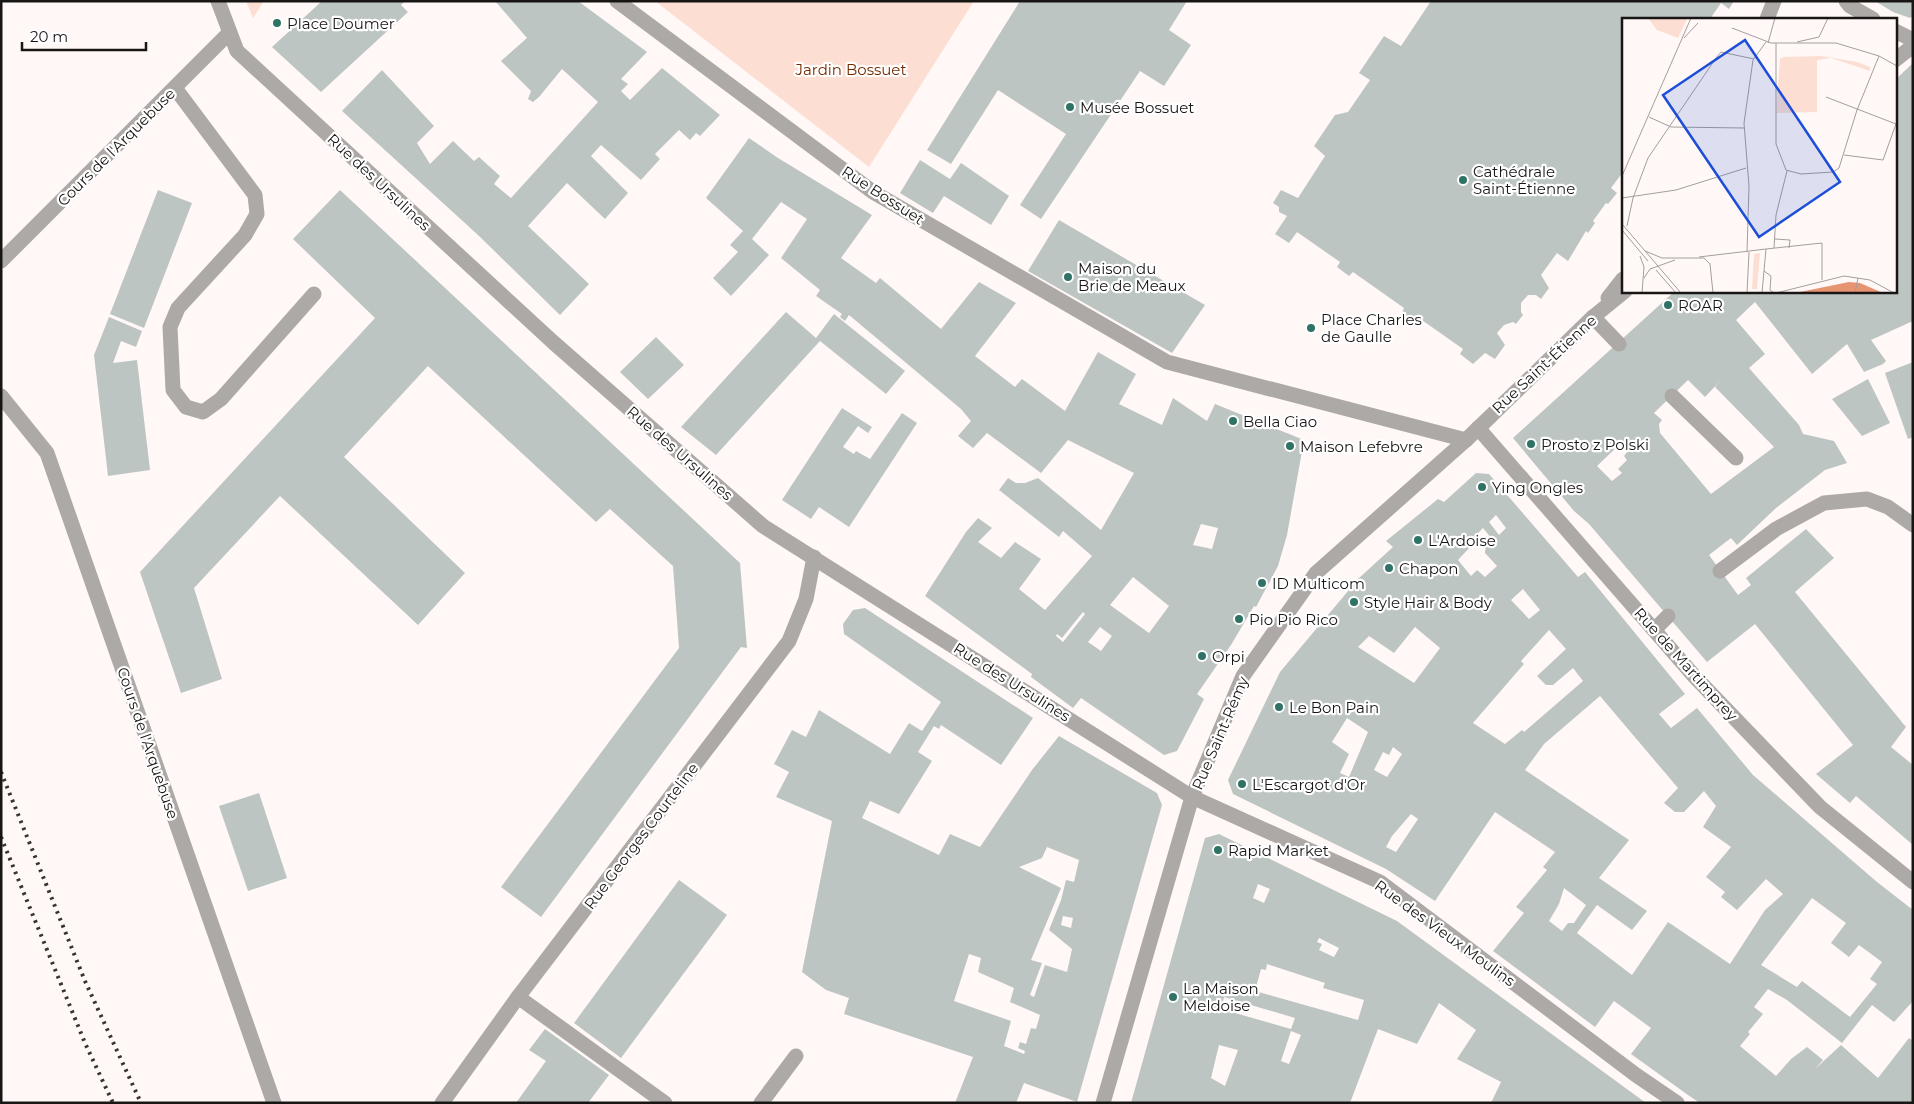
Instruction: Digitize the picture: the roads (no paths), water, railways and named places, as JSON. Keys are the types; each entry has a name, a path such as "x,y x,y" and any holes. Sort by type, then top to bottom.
{"street":[{"path":"218,1 230,33"},
{"name":"Rue Bossuet","path":"617,1 873,192 1167,362 1466,440"},
{"path":"1767,18 1774,1"},
{"path":"1846,1 1850,6 1872,18"},
{"path":"1896,32 1913,40"},
{"name":"Cours de l'Arquebuse","path":"1,261 230,33"},
{"name":"Rue des Ursulines","path":"230,33 237,51 554,343 763,526 814,556 1192,797"},
{"path":"1896,59 1913,46"},
{"path":"175,88 255,194 257,214 245,235 178,308 170,327 173,390 186,407 203,412 221,399 314,294"},
{"path":"1619,344 1593,316 1622,280"},
{"name":"Rue Saint-Étienne","path":"1466,440 1593,316 1624,292"},
{"name":"Cours de l'Arquebuse","path":"1,396 47,453 274,1103"},
{"path":"1672,396 1736,458"},
{"name":"Rue de Martimprey","path":"1478,428 1695,676 1820,807 1913,882"},
{"name":"Rue Saint-Rémy","path":"1103,1103 1192,797 1243,676 1316,573 1466,440"},
{"path":"1720,571 1776,530 1824,503 1867,499 1888,507 1913,525"},
{"name":"Rue Georges Courteline","path":"442,1103 518,997 789,641 806,600 814,556"},
{"path":"1654,630 1668,616"},
{"name":"Rue des Vieux Moulins","path":"1192,797 1380,882 1636,1075 1678,1103"},
{"path":"518,997 665,1103"},
{"path":"762,1103 796,1056"}],"railway":[{"path":"1,772 85,981 141,1103"},
{"path":"1,837 85,1043 113,1103"}],"place":[{"name":"Place Doumer","path":"277,23"},
{"name":"Musée Bossuet","path":"1070,107"},
{"name":"Cathédrale Saint-Étienne","path":"1463,180"},
{"name":"Maison du Brie de Meaux","path":"1068,277"},
{"name":"ROAR","path":"1668,305"},
{"name":"Place Charles de Gaulle","path":"1311,328"},
{"name":"Bella Ciao","path":"1233,421"},
{"name":"Prosto z Polski","path":"1531,444"},
{"name":"Maison Lefebvre","path":"1290,446"},
{"name":"Ying Ongles","path":"1482,487"},
{"name":"L'Ardoise","path":"1418,540"},
{"name":"Chapon","path":"1389,568"},
{"name":"ID Multicom","path":"1262,583"},
{"name":"Style Hair & Body","path":"1354,602"},
{"name":"Pio Pio Rico","path":"1239,619"},
{"name":"Orpi","path":"1202,656"},
{"name":"Le Bon Pain","path":"1279,707"},
{"name":"L'Escargot d'Or","path":"1242,784"},
{"name":"Rapid Market","path":"1218,850"},
{"name":"La Maison Meldoise","path":"1173,997"}],"park label":[{"name":"Jardin Bossuet","path":"851,69"}]}
